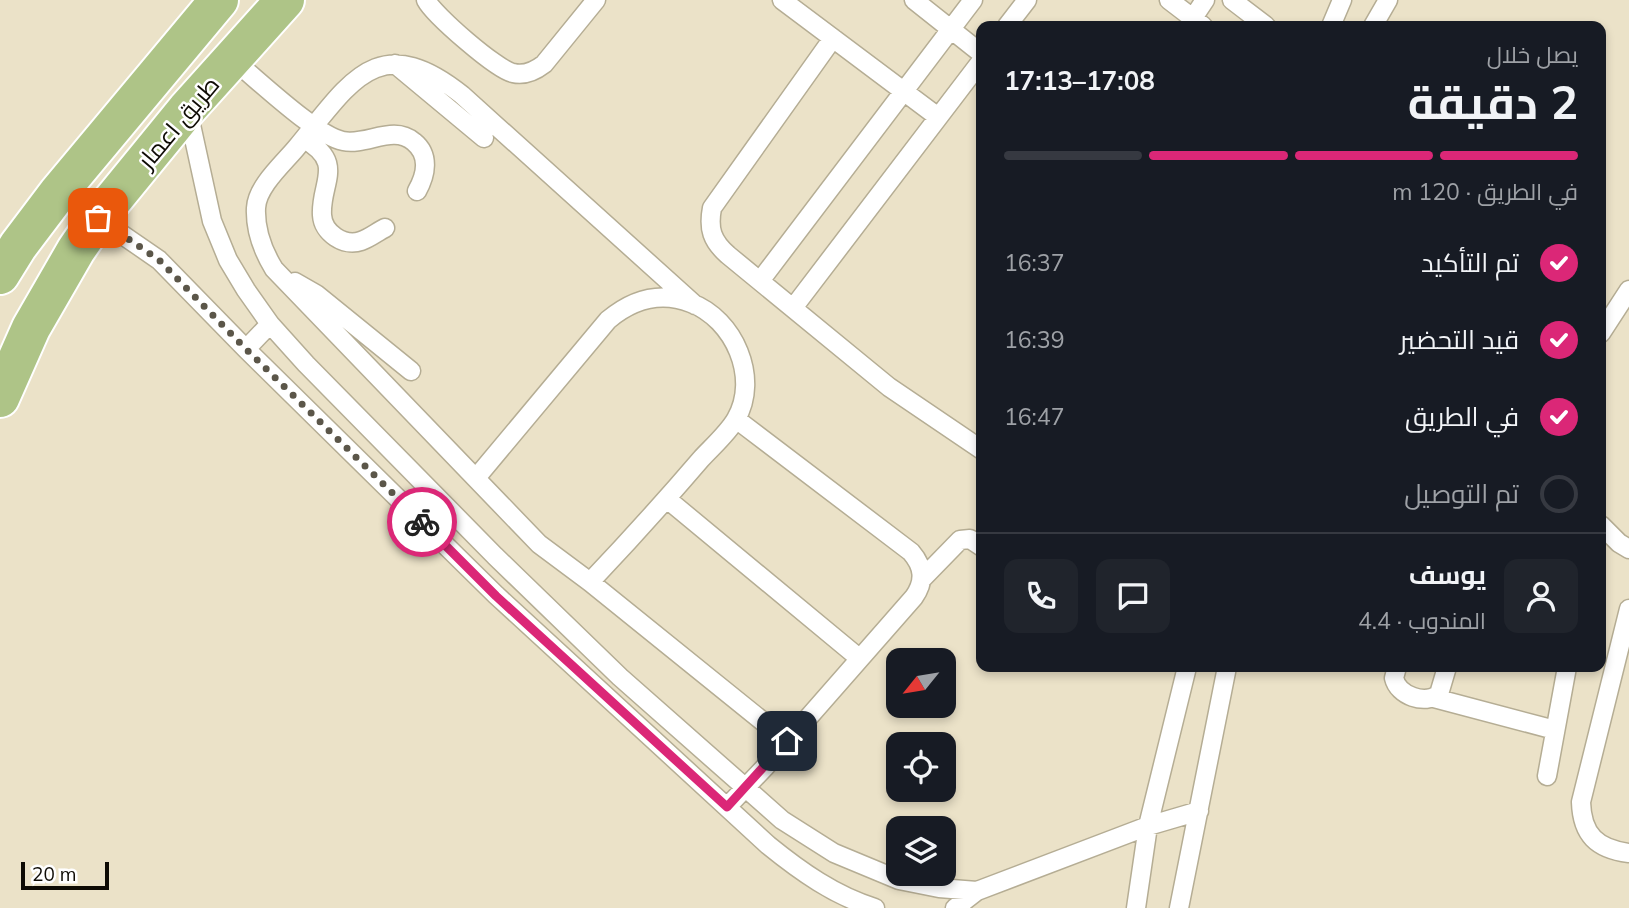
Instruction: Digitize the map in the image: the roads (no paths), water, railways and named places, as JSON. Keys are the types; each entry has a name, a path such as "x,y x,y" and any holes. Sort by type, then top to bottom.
{"main road":[{"name":"طريق اعمار","path":"0,275 58,193 219,0"},
{"name":"طريق اعمار","path":"0,398 31,328 76,250 98,218 187,109 285,0"}],"lane":[{"path":"426,0 439,18 500,66 521,74 544,64 596,0"},
{"path":"782,0 938,117"},
{"path":"914,0 976,49"},
{"path":"760,281 973,0"},
{"path":"1011,21 1027,0"},
{"path":"1169,0 1197,21"},
{"path":"1198,21 1205,0"},
{"path":"1231,0 1259,21"},
{"path":"1333,21 1342,0"},
{"path":"1376,21 1388,0"},
{"path":"834,38 712,208 709,221 711,234 718,246 889,387 976,446"},
{"path":"232,59 309,133 319,150 328,169 329,180 322,212 327,229 341,240 350,243 360,242 385,228"},
{"path":"394,64 484,138"},
{"path":"590,582 736,419 745,385 738,350 721,323 695,305 463,95 427,71 411,65 394,64 365,72 354,81 269,180 256,207 263,248 274,269 539,544 787,741"},
{"path":"793,308 976,68"},
{"path":"187,109 212,221 228,260 246,290 270,324 306,364 495,556 620,677 782,820 811,840 846,858 899,880 939,888 977,891"},
{"path":"309,133 358,143 392,134 404,135 414,141 425,160 425,172 417,191"},
{"path":"98,218 159,260 475,575 727,807 799,869 831,889 875,908"},
{"path":"282,277 316,294 411,371"},
{"path":"1606,325 1629,290"},
{"path":"476,478 608,320 620,310 657,297 681,299 695,305"},
{"path":"246,349 270,324"},
{"path":"727,807 914,597 920,589 922,579 921,569 911,552 736,419"},
{"path":"667,499 859,658"},
{"path":"1606,530 1624,546"},
{"path":"922,579 960,540 970,539 976,543"},
{"path":"1606,540 1624,546"},
{"path":"475,575 495,556"},
{"path":"1629,609 1581,802 1582,818 1588,832 1598,844 1615,852 1629,853"},
{"path":"1136,908 1148,826 1185,672"},
{"path":"1179,908 1226,672"},
{"path":"1396,672 1396,685 1406,695 1434,698 1555,730"},
{"path":"1434,698 1442,688 1446,672"},
{"path":"1547,776 1566,672"},
{"path":"955,908 977,891 1148,826 1199,811"}]}
